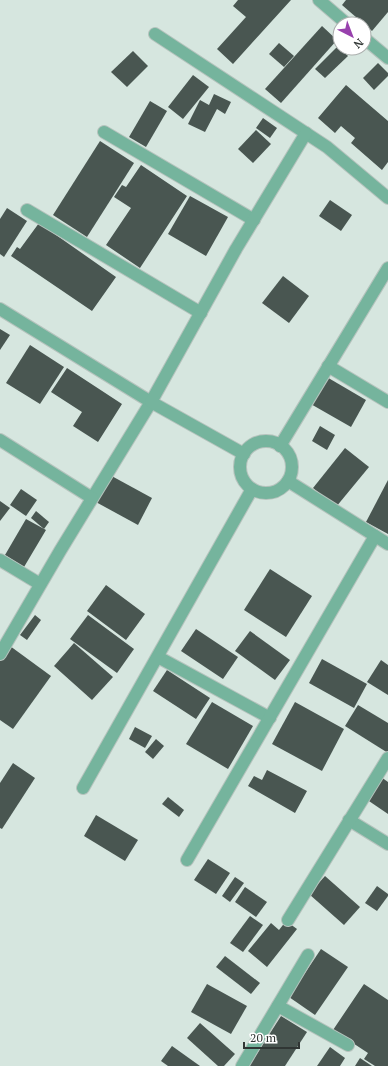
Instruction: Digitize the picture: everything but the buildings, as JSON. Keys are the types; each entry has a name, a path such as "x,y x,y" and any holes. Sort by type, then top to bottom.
{"street":[{"path":"327,3 340,16"},
{"path":"155,34 327,147 388,198"},
{"path":"372,45 388,58"},
{"path":"104,132 254,220"},
{"path":"0,654 40,584 151,402 254,220 306,133"},
{"path":"27,210 201,313"},
{"path":"280,446 388,268"},
{"path":"0,310 151,402 244,454"},
{"path":"328,366 388,402"},
{"path":"0,440 92,498"},
{"path":"260,442 273,442 280,446 290,458 291,474 288,481 282,487 268,493 252,489 246,484 242,477 241,461 244,454 260,442"},
{"path":"288,481 388,544"},
{"path":"83,788 252,489"},
{"path":"187,860 375,536"},
{"path":"0,560 40,584"},
{"path":"158,657 270,718"},
{"path":"288,920 388,758"},
{"path":"349,820 388,844"},
{"path":"242,1066 308,955"},
{"path":"278,1006 348,1045"}]}
